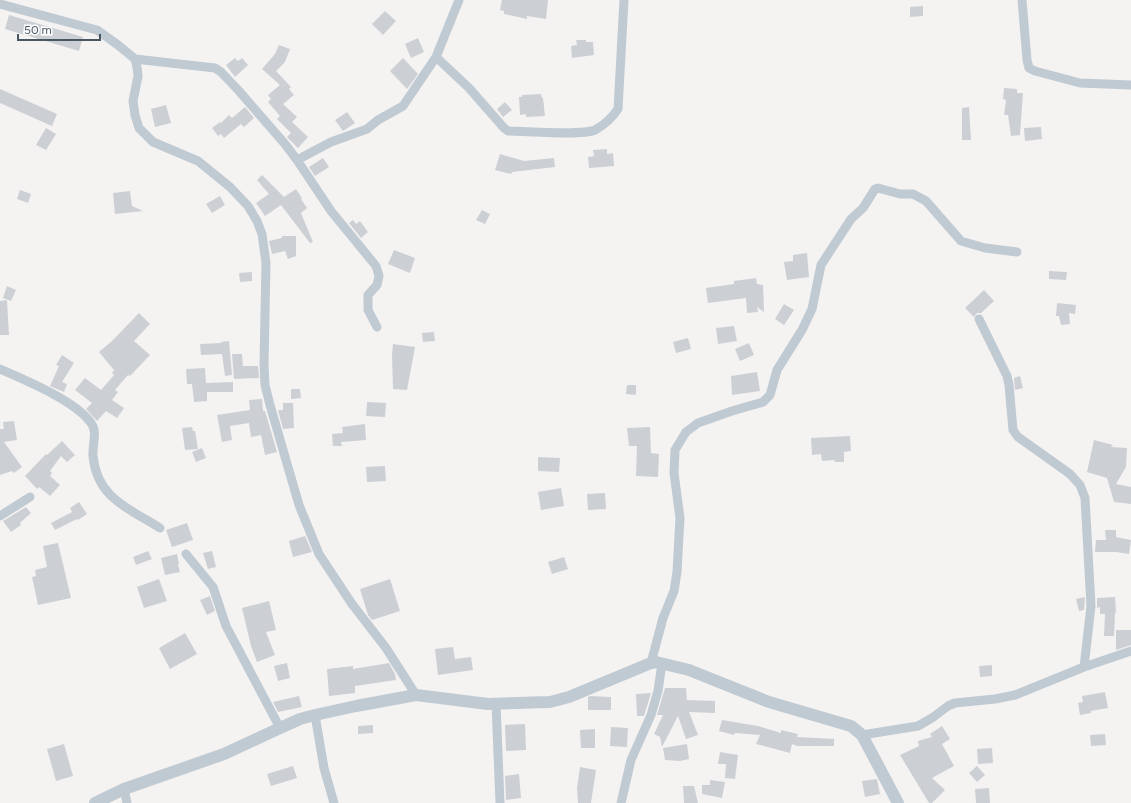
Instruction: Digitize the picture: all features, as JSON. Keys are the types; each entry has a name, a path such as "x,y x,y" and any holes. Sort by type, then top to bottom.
{"street":[{"path":"297,160 330,142 368,129 378,120 403,106 436,57 459,0"},
{"path":"436,57 469,88 508,131 582,133 595,130 613,117 618,109 624,0"},
{"path":"1022,0 1029,68 1035,71 1080,82 1131,84"},
{"path":"0,4 97,30 135,59 211,67 221,72 270,126 297,160 331,211 376,266 379,276 377,285 368,295 368,310 377,327"},
{"path":"135,59 138,76 133,101 134,115 139,128 152,142 198,161 230,187 248,206 257,220 262,234 266,263 265,385 299,505 318,554 341,588 386,648 416,695"},
{"path":"621,803 631,760 651,715 658,691 656,663 663,618 674,591 677,572 680,518 674,473 675,450 686,432 698,423 763,402 770,395 777,370 802,330 812,309 821,265 851,219 862,208 875,189 880,188 900,194 913,194 926,202 961,241 985,248 1017,252"},
{"path":"979,319 1007,376 1013,430 1018,437 1070,474 1080,485 1085,498 1091,606 1084,667"},
{"path":"0,369 37,386 74,406 91,423 94,430 93,455 96,474 102,487 114,499 160,528"},
{"path":"0,516 30,497"},
{"path":"186,554 213,587 226,626 280,728"},
{"path":"862,735 918,726 955,703 995,699 1015,695 1084,667 1131,651"},
{"path":"95,803 124,789 224,754 300,719 315,715 416,695 496,704 550,702 569,697 656,663 689,670 769,702 857,729 862,735 898,803"},
{"path":"496,704 500,803"},
{"path":"315,715 324,768 334,803"},
{"path":"124,789 127,803"}],"building":[{"path":"502,0 548,0 546,19 527,16 527,19 504,14 504,11 500,10"},
{"path":"923,6 923,16 910,17 910,7"},
{"path":"385,11 396,21 383,35 372,24"},
{"path":"9,15 83,37 79,51 5,29"},
{"path":"418,38 424,52 411,58 405,44"},
{"path":"576,40 593,42 594,55 572,58 571,46 577,45"},
{"path":"279,45 290,49 285,62 276,71 291,87 289,89 294,95 283,104 297,117 292,122 308,137 298,148 287,137 291,133 277,119 280,116 268,102 271,99 268,95 280,85 262,69 275,54"},
{"path":"235,58 238,61 242,58 248,65 235,77 226,65"},
{"path":"403,58 418,74 407,89 390,71"},
{"path":"1004,88 1017,89 1017,93 1023,93 1020,135 1011,136 1008,115 1004,115 1006,100 1003,99"},
{"path":"0,89 57,114 52,126 0,103"},
{"path":"541,94 543,98 545,116 526,117 526,114 520,115 519,97 522,97 522,95"},
{"path":"505,102 512,110 503,117 497,109"},
{"path":"166,105 171,123 155,127 151,109"},
{"path":"245,107 254,118 244,127 241,124 224,138 221,134 218,136 212,128 220,122 221,123 229,115 232,118"},
{"path":"969,107 971,140 962,140 962,108"},
{"path":"347,112 355,123 343,131 335,120"},
{"path":"1041,127 1042,139 1025,141 1024,128"},
{"path":"46,128 56,134 46,150 36,145"},
{"path":"607,149 607,154 613,153 614,166 589,168 588,157 594,156 593,150"},
{"path":"500,154 524,161 554,158 555,167 512,172 511,174 495,170"},
{"path":"323,158 329,167 315,176 309,167"},
{"path":"262,175 284,197 296,189 307,208 301,213 313,242 310,243 281,205 265,216 256,203 269,194 257,180"},
{"path":"20,190 31,194 28,203 17,199"},
{"path":"130,191 132,206 143,211 115,214 113,193"},
{"path":"220,196 225,205 212,213 206,204"},
{"path":"482,210 490,214 485,224 476,220"},
{"path":"353,220 356,224 360,221 368,232 361,238 349,223"},
{"path":"282,236 296,236 296,256 288,259 285,251 272,254 269,241 282,238"},
{"path":"394,250 415,258 410,273 388,264"},
{"path":"807,253 809,277 787,280 784,262 793,261 793,255"},
{"path":"1049,271 1067,272 1066,280 1049,279"},
{"path":"252,272 252,281 240,282 239,273"},
{"path":"756,278 757,284 763,285 764,312 757,307 758,312 747,313 746,298 708,303 706,288 734,284 734,281"},
{"path":"7,286 16,290 11,301 3,298"},
{"path":"984,290 994,301 981,313 977,313 974,317 965,308"},
{"path":"7,300 9,335 0,335 0,301"},
{"path":"1057,303 1076,305 1075,314 1069,313 1070,324 1061,325 1059,316 1056,316"},
{"path":"784,304 794,310 784,325 775,319"},
{"path":"139,313 150,324 134,341 150,355 130,376 128,375 115,390 118,392 112,400 124,408 117,418 106,411 97,421 86,409 92,403 75,390 85,378 101,390 114,375 112,373 114,370 99,352"},
{"path":"734,326 737,341 718,344 716,328"},
{"path":"434,332 435,341 423,342 422,333"},
{"path":"688,338 691,349 676,353 673,342"},
{"path":"229,341 232,375 225,376 222,354 201,355 200,344"},
{"path":"749,343 754,355 740,361 735,349"},
{"path":"393,344 415,347 407,390 393,389"},
{"path":"232,354 242,354 243,366 258,366 259,378 234,379"},
{"path":"62,355 74,363 62,382 67,384 64,392 50,386 59,366 56,365"},
{"path":"205,368 206,383 233,382 233,392 207,392 207,401 194,402 192,384 187,384 186,369"},
{"path":"757,372 760,391 732,395 731,376"},
{"path":"1020,376 1023,388 1015,390 1014,378"},
{"path":"627,385 636,385 636,395 626,394"},
{"path":"291,389 300,389 301,398 291,399"},
{"path":"262,399 263,411 265,411 277,452 265,455 261,435 251,437 249,423 230,426 232,440 222,442 217,415 250,410 249,400"},
{"path":"367,402 386,403 385,417 366,416"},
{"path":"283,403 293,403 294,428 283,429 278,410 283,410"},
{"path":"14,421 17,440 4,442 22,467 14,473 12,471 0,475 0,429 4,429 3,422"},
{"path":"365,424 366,440 341,442 342,446 333,446 332,434 343,433 342,427"},
{"path":"192,427 193,431 195,431 198,449 185,450 182,428"},
{"path":"650,427 651,453 659,454 658,477 636,476 637,446 629,446 627,428"},
{"path":"850,436 851,451 844,452 844,462 835,462 834,460 822,461 821,454 812,455 811,438"},
{"path":"1094,440 1113,445 1111,447 1127,448 1126,467 1116,484 1131,487 1131,504 1114,502 1107,478 1087,472"},
{"path":"62,441 75,455 67,462 61,456 50,471 52,473 50,476 60,485 50,496 39,487 37,489 25,476 46,454 47,455"},
{"path":"202,448 206,458 196,462 192,452"},
{"path":"538,457 560,458 559,472 538,471"},
{"path":"385,466 386,481 367,482 366,467"},
{"path":"561,488 564,506 541,510 538,492"},
{"path":"605,493 606,509 588,510 587,494"},
{"path":"79,502 87,514 78,520 77,519 55,530 51,523 72,512 70,508"},
{"path":"26,507 31,513 20,523 21,525 11,532 3,521"},
{"path":"187,523 193,540 172,547 166,530"},
{"path":"1105,530 1116,530 1116,537 1131,540 1129,554 1116,552 1095,552 1096,540 1106,540"},
{"path":"305,536 312,552 293,557 289,541"},
{"path":"58,543 71,598 38,605 32,577 36,576 35,570 47,567 43,546"},
{"path":"148,551 152,559 136,565 133,557"},
{"path":"212,551 216,567 208,569 203,553"},
{"path":"177,554 180,572 165,575 161,558"},
{"path":"564,557 568,569 552,574 548,562"},
{"path":"159,579 167,601 144,608 137,587"},
{"path":"390,579 400,611 372,620 368,615 360,589"},
{"path":"210,596 215,611 207,615 200,600"},
{"path":"1085,597 1084,610 1079,611 1076,599"},
{"path":"1115,597 1116,613 1114,636 1104,636 1105,614 1100,614 1100,607 1097,608 1097,598"},
{"path":"269,601 276,630 266,632 275,655 257,662 251,646 242,608"},
{"path":"1116,630 1131,630 1131,645 1116,650"},
{"path":"185,633 197,654 170,669 159,648"},
{"path":"453,647 455,659 471,657 473,670 438,675 435,649"},
{"path":"287,663 290,678 278,681 274,666"},
{"path":"389,663 395,674 396,680 355,686 355,693 329,696 327,669 353,666 353,669"},
{"path":"992,665 992,676 980,677 979,666"},
{"path":"665,688 686,688 687,700 715,701 715,713 689,712 698,735 686,739 678,716 662,747 660,737 654,734 663,715 657,715"},
{"path":"1105,692 1108,708 1091,711 1091,713 1080,715 1078,703 1083,702 1082,696"},
{"path":"651,693 644,716 637,716 636,694"},
{"path":"299,696 302,707 278,712 273,702"},
{"path":"588,697 611,697 611,710 588,710"},
{"path":"722,720 758,726 781,733 781,730 798,734 797,737 834,739 834,746 797,746 792,744 790,753 756,744 760,735 735,733 734,735 719,731"},
{"path":"525,724 526,750 506,751 505,725"},
{"path":"373,725 373,733 358,734 358,726"},
{"path":"942,726 950,739 942,744 954,766 932,778 945,790 932,803 929,803 900,755 919,746 918,741 932,737 930,734"},
{"path":"611,727 628,728 627,747 610,746"},
{"path":"595,729 595,748 581,748 580,730"},
{"path":"1105,734 1106,745 1091,746 1090,735"},
{"path":"64,744 73,776 56,781 47,749"},
{"path":"687,744 689,759 680,761 665,760 663,748"},
{"path":"992,748 993,763 978,764 977,749"},
{"path":"720,752 738,755 735,779 725,778 726,764 718,764"},
{"path":"293,766 297,778 271,786 267,774"},
{"path":"977,766 985,775 977,782 969,773"},
{"path":"580,767 596,770 591,803 578,803 577,788"},
{"path":"519,774 521,798 506,800 505,776"},
{"path":"877,779 880,794 865,797 862,781"},
{"path":"710,780 725,782 722,798 702,794 702,785 710,785"},
{"path":"683,786 694,786 698,803 684,803"},
{"path":"989,788 990,803 976,803 975,789"}]}
